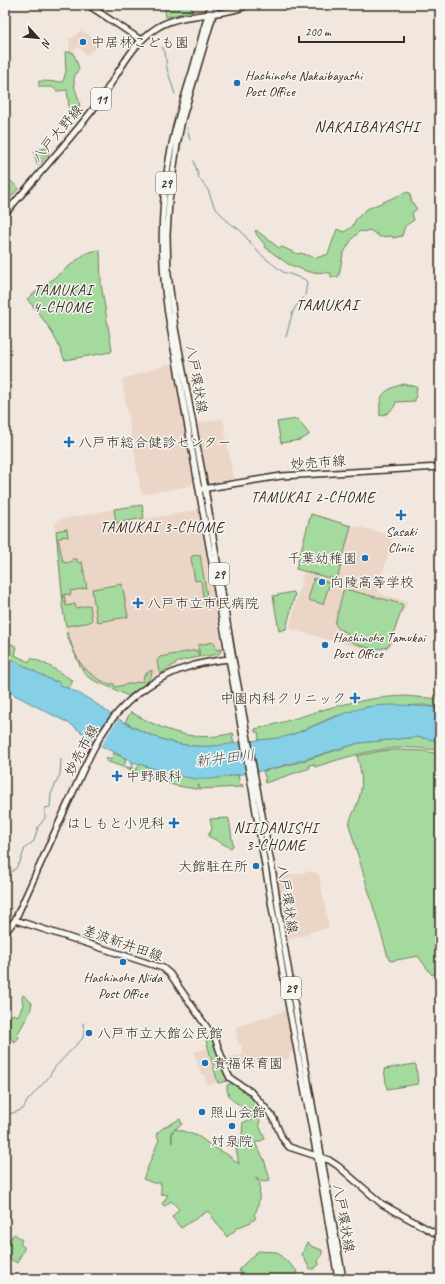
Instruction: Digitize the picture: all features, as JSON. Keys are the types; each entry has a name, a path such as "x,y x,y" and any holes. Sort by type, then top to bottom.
{"main road":[{"path":"88,5 141,40"},
{"name":"八戸環状線","path":"211,5 211,14 182,120 170,186 167,235 168,274 205,488 231,659"},
{"name":"八戸環状線","path":"216,5 211,14 174,137 165,186 162,235 167,312 245,734 319,1157 338,1279"},
{"name":"八戸大野線","path":"5,214 98,103 131,52 150,32 167,22 178,19 229,12 248,5"},
{"name":"妙売市線","path":"199,490 281,476 440,467"},
{"name":"妙売市線","path":"5,933 15,920 93,751 110,722 137,694 158,680 182,669 203,663 231,659"},
{"name":"差波新井田線","path":"15,920 163,968 170,974 208,1029 214,1035 230,1078 250,1091 268,1111 274,1119 282,1138 289,1147 319,1157 338,1166 382,1204 440,1236"},
{"name":"八戸環状線","path":"319,1157 327,1189 343,1279"}],"shaded area":[{"name":"中居林こども園","path":"81,30 92,37 100,45 86,55 79,47 70,51 69,38 73,38"},
{"path":"168,364 174,368 193,481 190,486 143,494 141,492 122,381 123,379"},
{"path":"221,419 223,420 233,479 212,482 207,479 197,425 198,423"},
{"name":"八戸市立市民病院","path":"114,509 117,523 198,510 222,649 219,654 180,661 150,679 128,696 88,677 80,666 72,648 67,634 61,604 55,524 58,520"},
{"name":"向陵高等学校","path":"310,514 393,536 377,593 408,602 400,617 391,646 385,649 367,650 289,629 304,572 295,569"},
{"path":"313,871 319,875 329,928 308,932 308,935 286,939 277,882 281,876"},
{"path":"284,1011 287,1013 294,1053 289,1053 289,1059 241,1065 240,1063 227,1065 225,1058 243,1055 241,1044 238,1044 236,1027"},
{"name":"貴福保育園","path":"207,1048 218,1082 207,1085 204,1074 201,1074 194,1052"}],"green space":[{"path":"164,5 191,5 192,11 166,17"},
{"path":"65,52 73,52 79,68 74,78 74,83 80,107 79,110 75,111 69,108 67,90 57,91 52,87 39,87 39,81 63,82 66,71"},
{"path":"46,148 50,152 40,164 37,164 34,152"},
{"path":"5,180 16,185 18,189 11,197 5,200"},
{"path":"409,192 412,202 417,209 412,213 414,220 405,226 402,236 393,238 392,236 379,237 369,230 364,232 360,231 352,239 343,254 338,277 331,277 331,273 309,272 288,264 266,248 255,231 256,230 279,248 282,247 298,254 301,253 316,258 328,254 337,229 344,232 352,227 356,219 367,209"},
{"path":"98,250 100,251 101,284 112,350 111,352 65,360 48,327 27,299 86,253"},
{"path":"404,384 417,387 415,401 396,402 390,411 380,416 380,403 384,393"},
{"path":"297,419 309,435 300,440 281,443 277,422"},
{"path":"142,505 144,518 116,523 114,509"},
{"path":"311,514 351,526 337,580 296,569"},
{"path":"67,529 68,537 62,536 62,538 58,538 63,562 67,563 73,561 72,559 77,559 78,563 82,562 87,588 70,591 71,595 64,594 66,606 75,604 76,608 90,605 92,621 66,626 62,604 56,531"},
{"path":"200,555 208,602 204,603 201,582 199,580 195,581 191,558 192,556"},
{"path":"314,578 330,583 323,604 308,600"},
{"path":"122,584 128,617 98,622 92,589"},
{"path":"345,589 402,604 403,606 389,646 379,649 362,646 347,640 348,633 339,629 335,624 343,591"},
{"path":"293,592 295,594 286,629 279,631 273,596"},
{"path":"66,633 68,633 70,641 80,662 88,671 101,681 114,684 115,687 143,681 144,675 152,670 150,678 144,685 128,696 95,681 88,677 80,666"},
{"path":"5,640 17,647 15,655 29,662 31,658 42,662 73,681 68,689 60,685 57,681 53,681 5,656"},
{"path":"214,642 216,650 222,649 219,654 200,657 198,645"},
{"path":"197,650 199,657 180,661 161,673 159,672 157,661 160,657"},
{"path":"405,696 440,699 440,708 425,705 367,707 333,717 285,737 266,741 259,740 258,732 255,732 255,729 358,701"},
{"path":"131,712 155,725 193,736 206,737 233,733 234,736 232,736 234,744 219,746 191,746 164,740 125,722"},
{"path":"418,737 440,741 440,751 407,748 376,750 346,757 315,767 314,764 309,765 310,768 265,783 264,780 266,780 263,771 293,764 359,743"},
{"path":"381,751 424,751 440,754 440,971 432,975 418,956 391,961 389,960 349,825 361,792 361,774 357,756"},
{"path":"114,753 126,759 124,766 136,770 140,764 188,777 211,778 238,775 240,785 242,784 243,787 199,789 198,785 197,789 195,789 173,785 106,761 107,758 111,760"},
{"path":"228,818 233,846 231,848 208,836 212,829 210,819"},
{"path":"23,995 32,1003 30,1012 17,1035 19,1037 15,1042 5,1034 10,1025 7,1023 12,1014 18,1016 23,1005"},
{"path":"209,1036 213,1038 224,1073 228,1079 227,1081 218,1083 206,1040"},
{"path":"415,1064 418,1084 387,1089 384,1069"},
{"path":"233,1083 243,1088 265,1112 261,1115 259,1125 265,1139 255,1143 264,1159 270,1180 265,1182 260,1181 255,1177 260,1184 258,1204 254,1215 256,1218 239,1227 227,1237 208,1211 181,1228 172,1217 179,1209 171,1201 165,1206 162,1204 168,1195 161,1194 161,1183 153,1183 143,1179 159,1140 156,1134 163,1128 180,1119 182,1124 171,1132 172,1143 172,1132 176,1129 198,1136 228,1155 239,1164 236,1149 242,1135 243,1122 250,1121 247,1110 230,1098 227,1085"},
{"path":"14,1234 22,1240 20,1244 24,1247 17,1263 5,1256 5,1246 9,1245"},
{"path":"308,1243 313,1247 322,1250 322,1256 318,1259 319,1265 313,1269 310,1269 302,1255 306,1244"},
{"path":"258,1251 277,1252 297,1271 295,1276 297,1279 284,1279 281,1277 279,1279 268,1279 264,1277 262,1279 248,1279 239,1271 241,1267"}],"water":[{"name":"新井田川","path":"5,656 53,681 59,682 60,685 85,696 110,714 135,728 152,736 179,744 190,746 209,746 278,738 289,736 358,709 394,705 440,708 440,741 418,737 359,743 272,769 212,779 195,779 169,774 134,762 132,768 132,761 103,747 87,737 83,743 82,741 85,735 72,725 5,690"}],"pier":[{"path":"112,713 120,717 100,748 92,742"}],"waterway":[{"path":"162,47 165,52 167,69 175,94"},
{"path":"187,128 190,140"},
{"path":"194,161 199,178 208,190 214,206 227,221 240,230 260,254 283,272 304,279 307,282 305,296 296,306 292,314 286,337"},
{"path":"5,883 11,872 20,862 25,848 34,841 38,827 45,818 45,808 50,807 51,794 60,774 61,759"},
{"path":"5,1115 23,1109 28,1100 48,1078 55,1067 82,1039 84,1034 83,1023"}],"place":[{"name":"中居林こども園","path":"83,42"},
{"name":"Hachinohe Nakaibayashi Post Office","path":"237,83"},
{"name":"八戸市総合健診センター","path":"69,442"},
{"name":"Sasaki Clinic","path":"401,515"},
{"name":"千葉幼稚園","path":"365,558"},
{"name":"向陵高等学校","path":"322,582"},
{"name":"八戸市立市民病院","path":"138,603"},
{"name":"Hachinohe Tamukai Post Office","path":"325,645"},
{"name":"中園内科クリニック","path":"355,698"},
{"name":"中野眼科","path":"117,776"},
{"name":"はしもと小児科","path":"174,823"},
{"name":"大館駐在所","path":"256,866"},
{"name":"Hachinohe Niida Post Office","path":"123,962"},
{"name":"八戸市立大館公民館","path":"89,1033"},
{"name":"貴福保育園","path":"205,1063"},
{"name":"照山会館","path":"202,1112"},
{"name":"対泉院","path":"232,1126"}],"district":[{"name":"NAKAIBAYASHI","path":"367,126"},
{"name":"TAMUKAI 4-CHOME","path":"63,298"},
{"name":"TAMUKAI","path":"327,304"},
{"name":"TAMUKAI 2-CHOME","path":"313,497"},
{"name":"TAMUKAI 3-CHOME","path":"162,527"},
{"name":"NIIDANISHI 3-CHOME","path":"276,836"}]}
